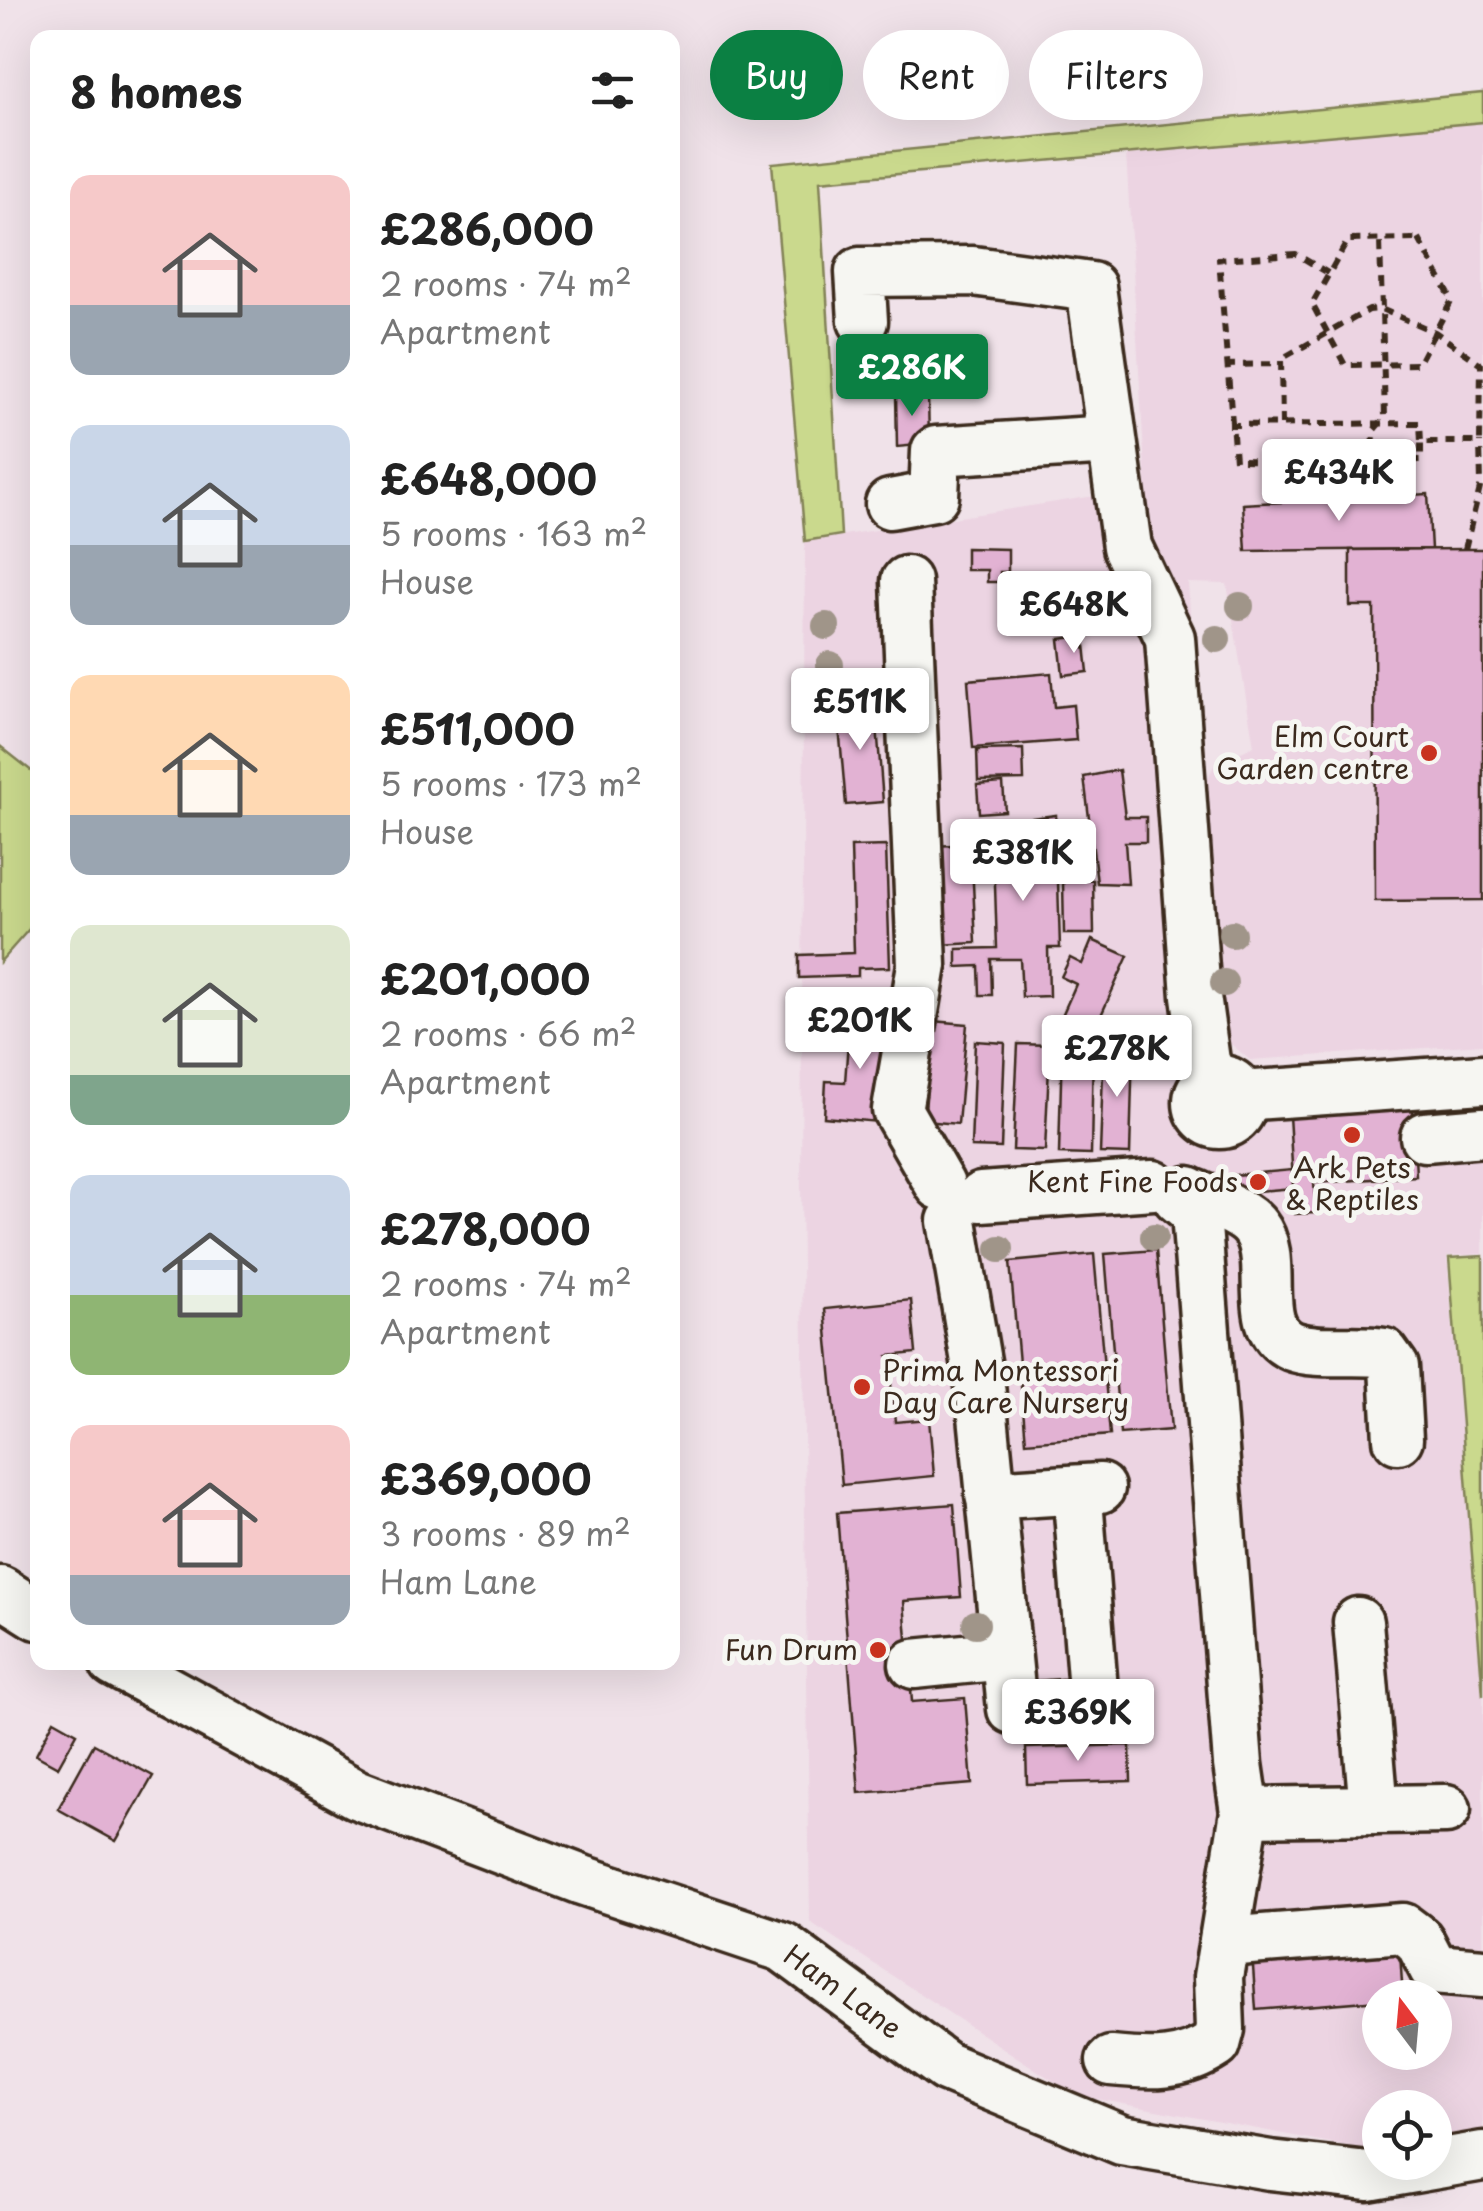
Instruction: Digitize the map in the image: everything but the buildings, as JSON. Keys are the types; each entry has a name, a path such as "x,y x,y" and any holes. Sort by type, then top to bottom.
{"street":[{"path":"863,321 860,272 973,272 1091,288 1127,548 1170,638 1196,996 1205,1061 1222,1099"},
{"path":"890,504 934,496 936,451 1111,440"},
{"path":"906,581 922,965 897,1110 958,1201 1012,1708 1094,1703 1089,1500 990,1496"},
{"path":"1222,1099 1483,1080"},
{"path":"1175,1184 1222,1099"},
{"path":"1425,1137 1483,1132"},
{"path":"1111,2061 1156,2066 1193,2059 1216,2044 1220,2029 1218,1977 1245,1812 1234,1725 1196,1213 1175,1184"},
{"path":"958,1201 1175,1184 1247,1218 1258,1230 1265,1248 1271,1327 1296,1348 1384,1353 1394,1367 1398,1439"},
{"path":"0,1591 30,1610"},
{"path":"1358,1622 1374,1810"},
{"path":"914,1664 1005,1655"},
{"name":"Ham Lane","path":"129,1670 356,1794 582,1880 783,1946 946,2067 1122,2140 1270,2166 1368,2176 1483,2156"},
{"path":"1245,1812 1446,1809"},
{"path":"1225,1942 1402,1928 1419,1940 1434,1968 1483,1973"}],"path":[{"path":"1419,239 1452,300 1418,364 1345,366 1312,304 1328,273 1348,240 1419,239"},
{"path":"1374,497 1374,430 1385,417 1380,240"},
{"path":"1229,425 1420,423 1421,460 1235,460 1229,425 1219,259 1296,254 1328,273"},
{"path":"1282,425 1280,360 1369,310 1381,308 1435,332 1481,364 1481,484 1465,549"},
{"path":"1226,365 1280,364"},
{"path":"1421,442 1482,442"}],"shaded area":[{"path":"1483,122 1483,1044 1250,1060 1219,1034 1223,1100 1483,1089 1483,1254 1447,1256 1483,1696 1483,2131 1452,2139 1452,2090 1362,2090 1362,2149 1075,2095 810,1922 801,1186 805,541 1146,488 1126,153","holes":["1188,583 1227,584 1254,746 1215,764 1202,790"]}],"green space":[{"path":"1483,93 1483,122 820,181 841,535 805,541 772,163"},
{"path":"0,746 30,770 30,928 0,962"},
{"path":"1483,1256 1483,1696 1449,1258"}],"place":[{"name":"Elm Court Garden centre","path":"1429,753"},
{"name":"Ark Pets & Reptiles","path":"1352,1135"},
{"name":"Kent Fine Foods","path":"1258,1182"},
{"name":"Prima Montessori Day Care Nursery","path":"862,1387"},
{"name":"Fun Drum","path":"878,1650"}]}
